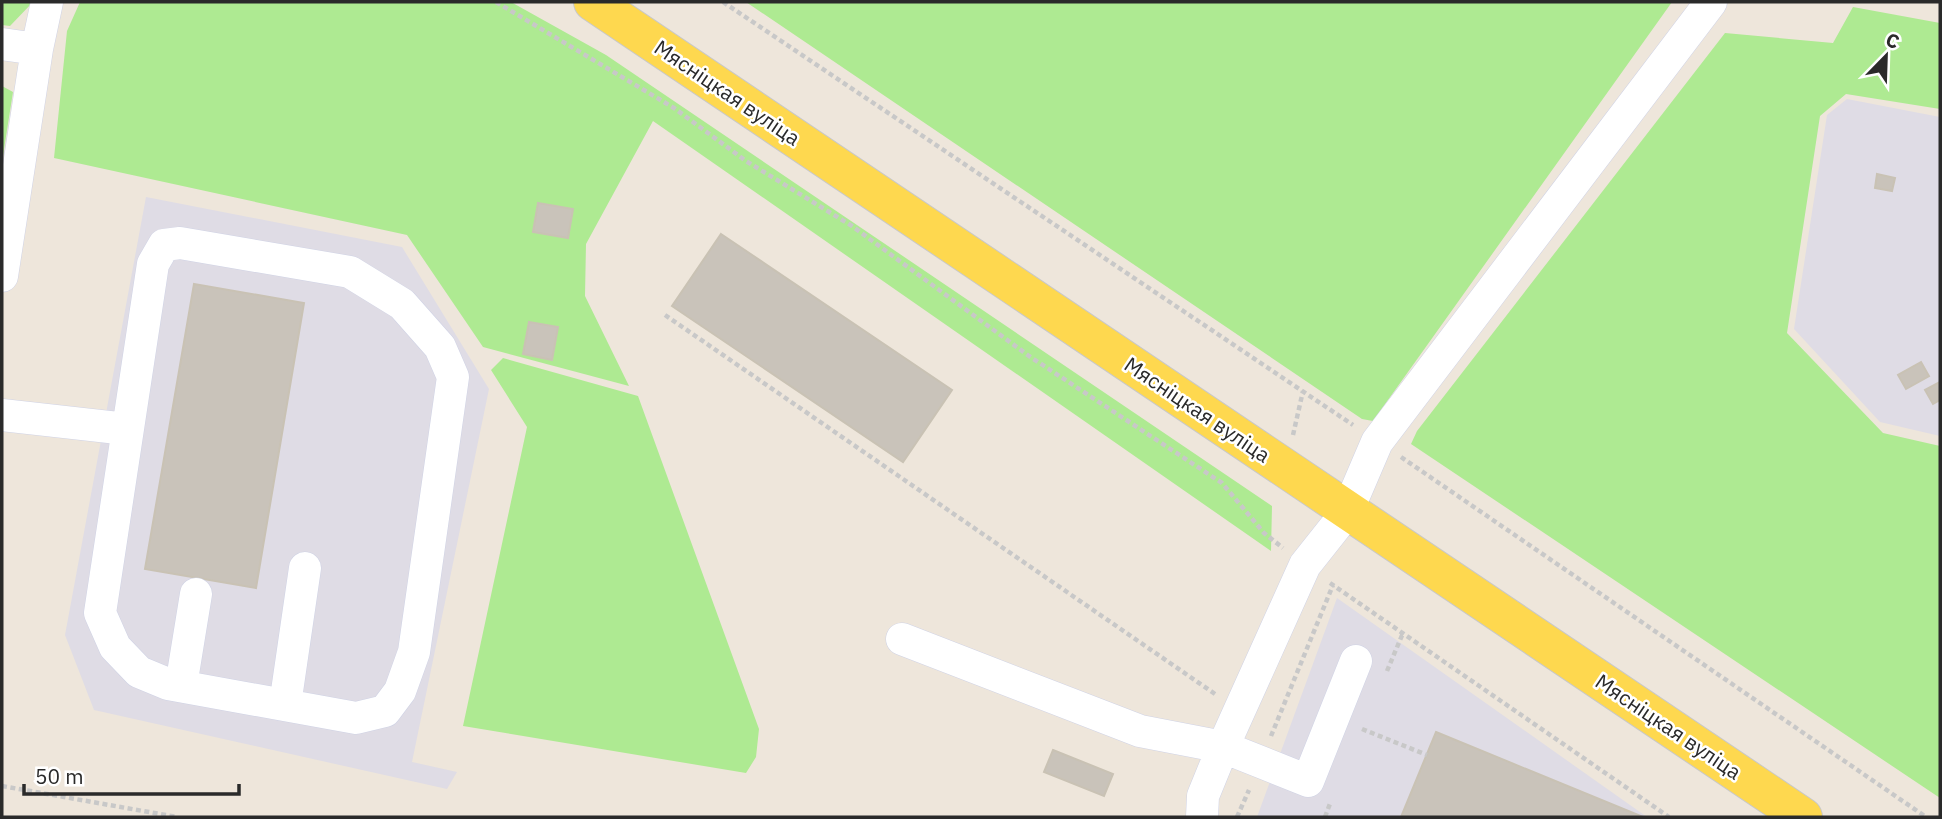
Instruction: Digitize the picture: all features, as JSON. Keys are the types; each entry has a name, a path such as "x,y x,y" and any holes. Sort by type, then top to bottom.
{"main road":[{"name":"Мясніцкая вуліца","path":"593,2 1803,817"}],"lane":[{"path":"2,276 37,49 47,2"},
{"path":"1202,817 1203,796 1223,747 1305,565 1348,512 1377,442 1711,2"},
{"path":"2,44 37,49"},
{"path":"180,243 350,272 402,304 440,347 453,377 414,652 400,691 385,711 356,718 181,686 139,672 115,647 100,613 153,264 164,245 180,243"},
{"path":"2,415 127,429"},
{"path":"285,705 304,568"},
{"path":"181,686 196,593"},
{"path":"902,639 1140,731 1223,747 1308,781 1356,660"}],"path":[{"path":"496,2 617,72 674,108 746,161 852,226 1029,356 1222,484 1264,533 1305,565 1669,817"},
{"path":"723,2 1303,391 1926,817"},
{"path":"665,315 1240,710"},
{"path":"1293,436 1303,391"},
{"path":"1237,817 1333,585"},
{"path":"1362,729 1427,755"},
{"path":"2,786 177,817"}],"shaded area":[{"path":"1847,99 1940,117 1940,436 1880,422 1794,329 1827,115"},
{"path":"146,197 402,247 489,389 412,762 457,772 447,789 94,710 65,635"},
{"path":"1337,598 1647,817 1257,817"}],"green space":[{"path":"2,2 33,2 10,26 2,25"},
{"path":"80,2 511,2 606,55 1272,506 1271,551 653,121 586,244 585,296 629,386 483,347 407,235 54,158 67,31","holes":["538,203 572,209 568,238 533,232","529,322 558,328 552,359 523,354"]},
{"path":"746,2 1672,2 1373,421 1362,419"},
{"path":"1853,7 1940,23 1940,109 1846,94 1820,116 1787,333 1883,433 1940,446 1940,798 1411,444 1417,431 1725,33 1833,43"},
{"path":"2,86 13,92 2,162"},
{"path":"503,358 638,396 759,729 756,757 746,773 463,726 527,427 491,370"}],"building":[{"path":"1877,174 1895,178 1892,191 1875,188"},
{"path":"538,203 573,209 568,238 533,232"},
{"path":"721,234 952,390 903,462 672,306"},
{"path":"194,284 304,303 256,588 145,569"},
{"path":"529,322 558,327 552,360 523,354"},
{"path":"1921,362 1929,376 1906,389 1898,375"},
{"path":"1940,382 1940,400 1933,404 1925,390"},
{"path":"1436,732 1643,817 1401,817"},
{"path":"1053,750 1113,774 1104,796 1044,772"}]}
